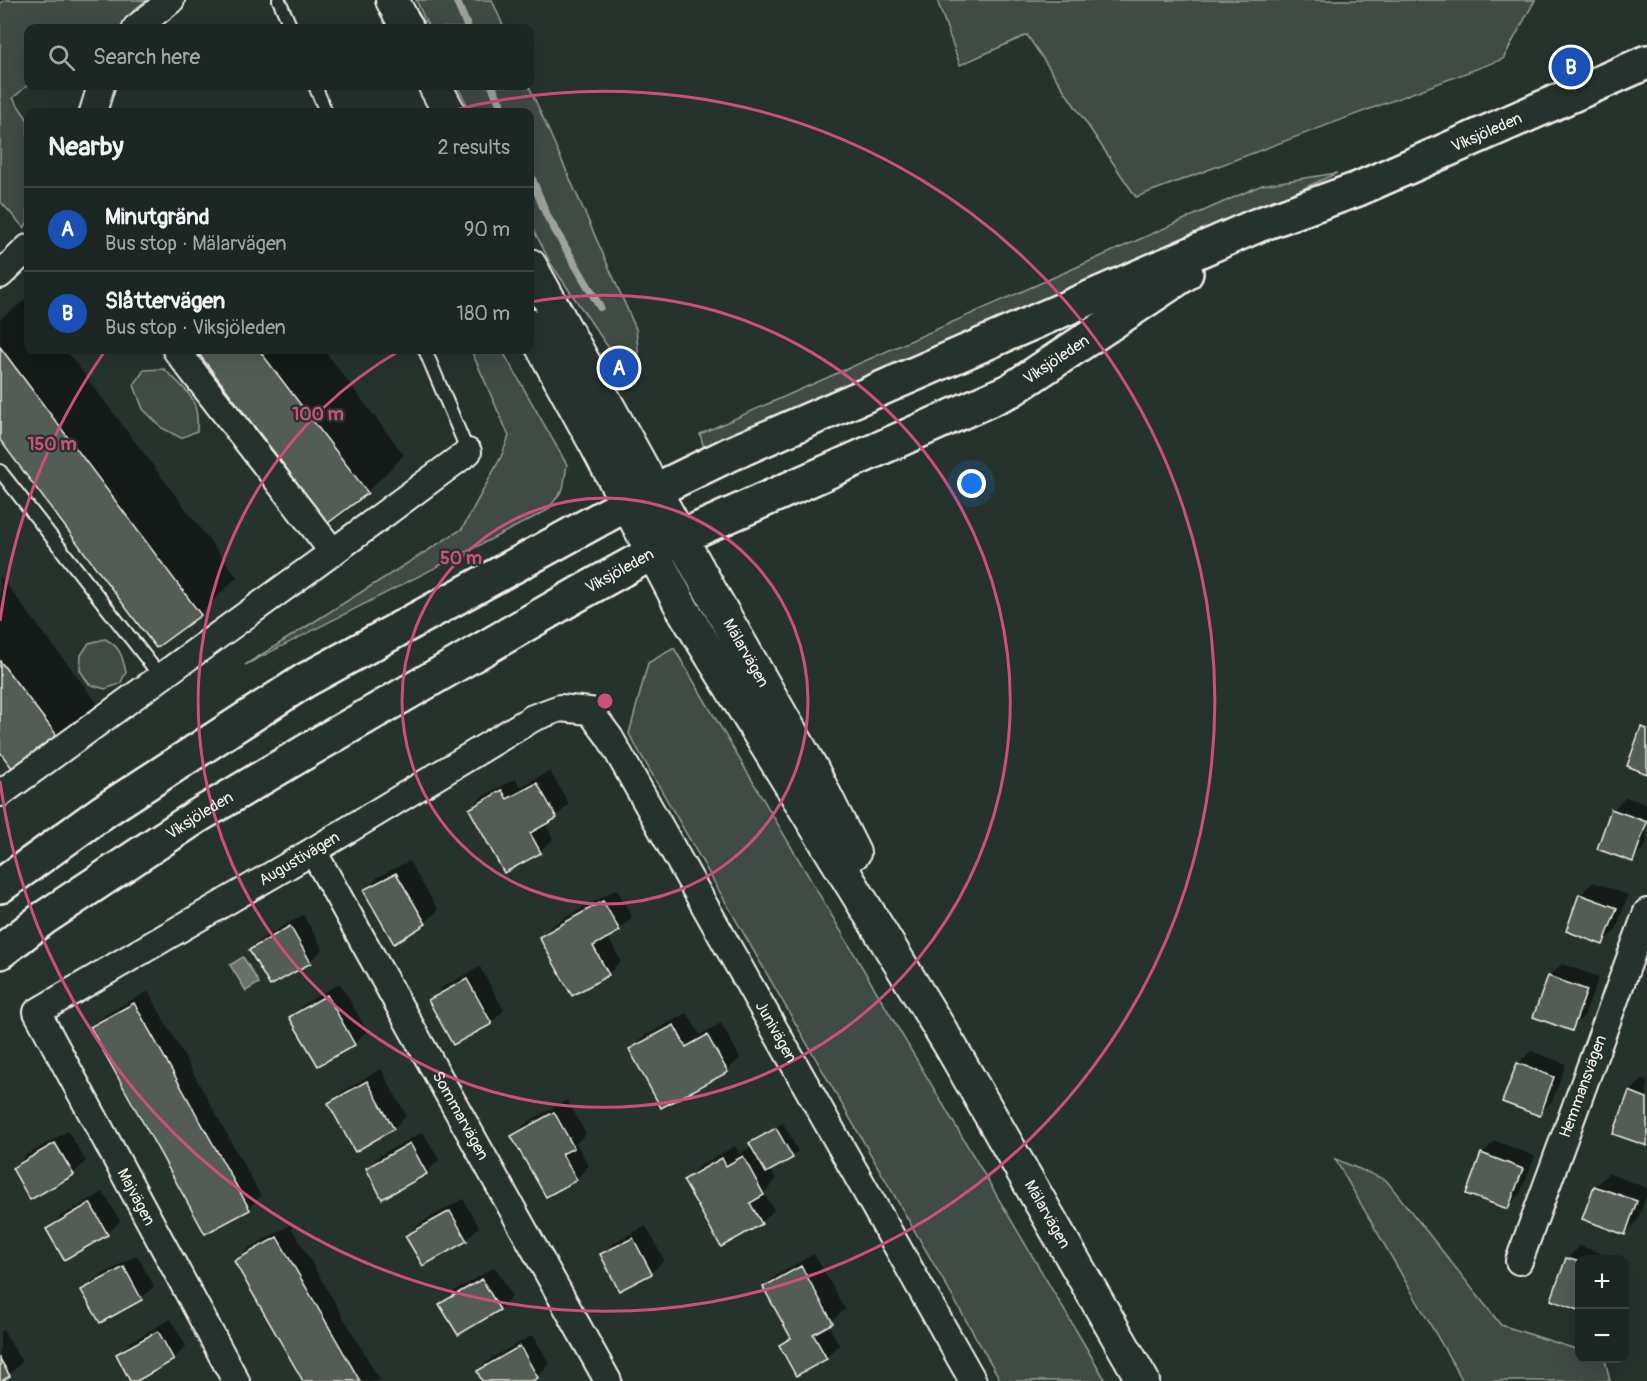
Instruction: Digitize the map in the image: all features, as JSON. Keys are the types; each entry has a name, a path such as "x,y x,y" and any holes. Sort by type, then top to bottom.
{"main road":[{"name":"Viksjöleden","path":"0,886 104,811 304,681 641,497 728,455 1258,225 1358,189 1647,62"},
{"name":"Viksjöleden","path":"0,952 44,918 196,818 317,745 667,544 1011,390 1258,225"}],"street":[{"path":"141,24 171,0"},
{"path":"387,0 396,24"},
{"path":"392,0 405,24"},
{"path":"94,108 100,90"},
{"path":"419,90 425,108"},
{"path":"437,90 447,108"},
{"path":"0,275 24,252"},
{"name":"Mälarvägen","path":"534,273 641,497 667,544 812,769 951,1047 1143,1381"},
{"name":"Mälarvägen","path":"534,331 641,497"},
{"path":"179,354 333,552"},
{"path":"0,791 1,793 468,452"},
{"name":"Augustivägen","path":"37,1012 313,851 533,718 560,708"},
{"name":"Junivägen","path":"560,708 590,711 610,738 973,1381"},
{"name":"Sommarvägen","path":"313,851 608,1381"},
{"name":"Hemmansvägen","path":"1519,1261 1647,912"},
{"name":"Majvägen","path":"37,1012 236,1381"}],"lane":[{"path":"279,0 289,24"},
{"path":"317,90 324,108"},
{"path":"427,354 468,452"},
{"path":"0,471 161,677"}],"shaded area":[{"path":"6,0 146,0 123,24 24,24 24,88 13,98 24,114 24,228 0,201 0,3"},
{"path":"416,0 492,0 502,24 427,24"},
{"path":"937,0 1535,0 1503,59 1136,197 1027,35 960,65"},
{"path":"459,90 531,90 636,329 639,358 619,363 551,264 534,231 534,108 469,108"},
{"path":"1337,173 718,456 705,452 700,434 1262,185"},
{"path":"473,354 504,354 567,465 563,489 548,510 245,665 462,529 501,457 509,436"},
{"path":"164,369 190,396 196,410 197,431 181,438 162,428 143,409 134,385 144,370"},
{"path":"105,639 118,649 126,672 120,684 105,689 89,684 80,670 81,655 89,643"},
{"path":"674,648 1106,1381 1001,1381 629,734 648,663"},
{"path":"243,957 259,983 246,991 230,965"},
{"path":"1335,1159 1386,1180 1501,1325 1575,1349 1575,1363 1606,1363 1610,1381 1463,1381"}],"building":[{"path":"0,347 201,615 156,648 0,440"},
{"path":"199,354 262,354 368,493 328,523"},
{"path":"0,661 62,742 18,776 0,752"},
{"path":"1641,727 1647,729 1647,774 1627,766"},
{"path":"537,783 557,818 530,833 541,853 504,873 469,809 502,790 507,799"},
{"path":"1611,809 1647,822 1633,862 1597,849"},
{"path":"396,873 426,924 394,944 363,890"},
{"path":"1579,894 1617,908 1603,945 1566,931"},
{"path":"603,901 620,931 593,946 609,975 572,996 539,937"},
{"path":"290,926 311,963 270,986 249,950"},
{"path":"1548,976 1587,990 1572,1031 1533,1017"},
{"path":"467,979 492,1024 453,1045 428,1000"},
{"path":"327,995 355,1045 318,1066 289,1017"},
{"path":"134,1003 250,1210 205,1234 90,1027"},
{"path":"674,1025 686,1047 707,1035 728,1072 661,1108 629,1049"},
{"path":"1517,1063 1554,1077 1540,1116 1502,1102"},
{"path":"367,1081 394,1129 355,1152 328,1103"},
{"path":"1629,1091 1647,1098 1647,1146 1613,1134"},
{"path":"554,1112 574,1148 562,1154 577,1180 546,1197 511,1136"},
{"path":"776,1128 793,1158 766,1173 749,1143"},
{"path":"55,1143 74,1175 30,1200 12,1168"},
{"path":"410,1143 427,1174 382,1199 366,1168"},
{"path":"1481,1153 1523,1169 1508,1209 1466,1194"},
{"path":"743,1156 764,1195 750,1203 762,1224 721,1247 683,1180 722,1158 726,1166"},
{"path":"1594,1186 1637,1201 1625,1235 1582,1219"},
{"path":"90,1203 108,1235 64,1260 46,1229"},
{"path":"450,1211 467,1241 423,1266 405,1236"},
{"path":"277,1237 360,1381 303,1381 234,1261"},
{"path":"633,1238 652,1274 619,1291 600,1254"},
{"path":"1566,1258 1575,1261 1575,1309 1551,1300"},
{"path":"801,1266 833,1323 813,1334 827,1359 796,1376 779,1345 791,1338 763,1287"},
{"path":"124,1267 142,1300 100,1323 81,1290"},
{"path":"482,1279 500,1310 458,1335 439,1304"},
{"path":"158,1331 174,1360 137,1381 130,1381 116,1354"},
{"path":"520,1346 538,1378 532,1381 482,1381 477,1371"},
{"path":"0,1359 10,1376 2,1381 0,1381"}],"waterway":[{"path":"456,0 466,24"},
{"path":"494,90 502,108"},
{"path":"534,184 547,216 600,307"}],"place":[{"name":"Slåttervägen","path":"1571,67"},
{"name":"Minutgränd","path":"619,368"}]}
